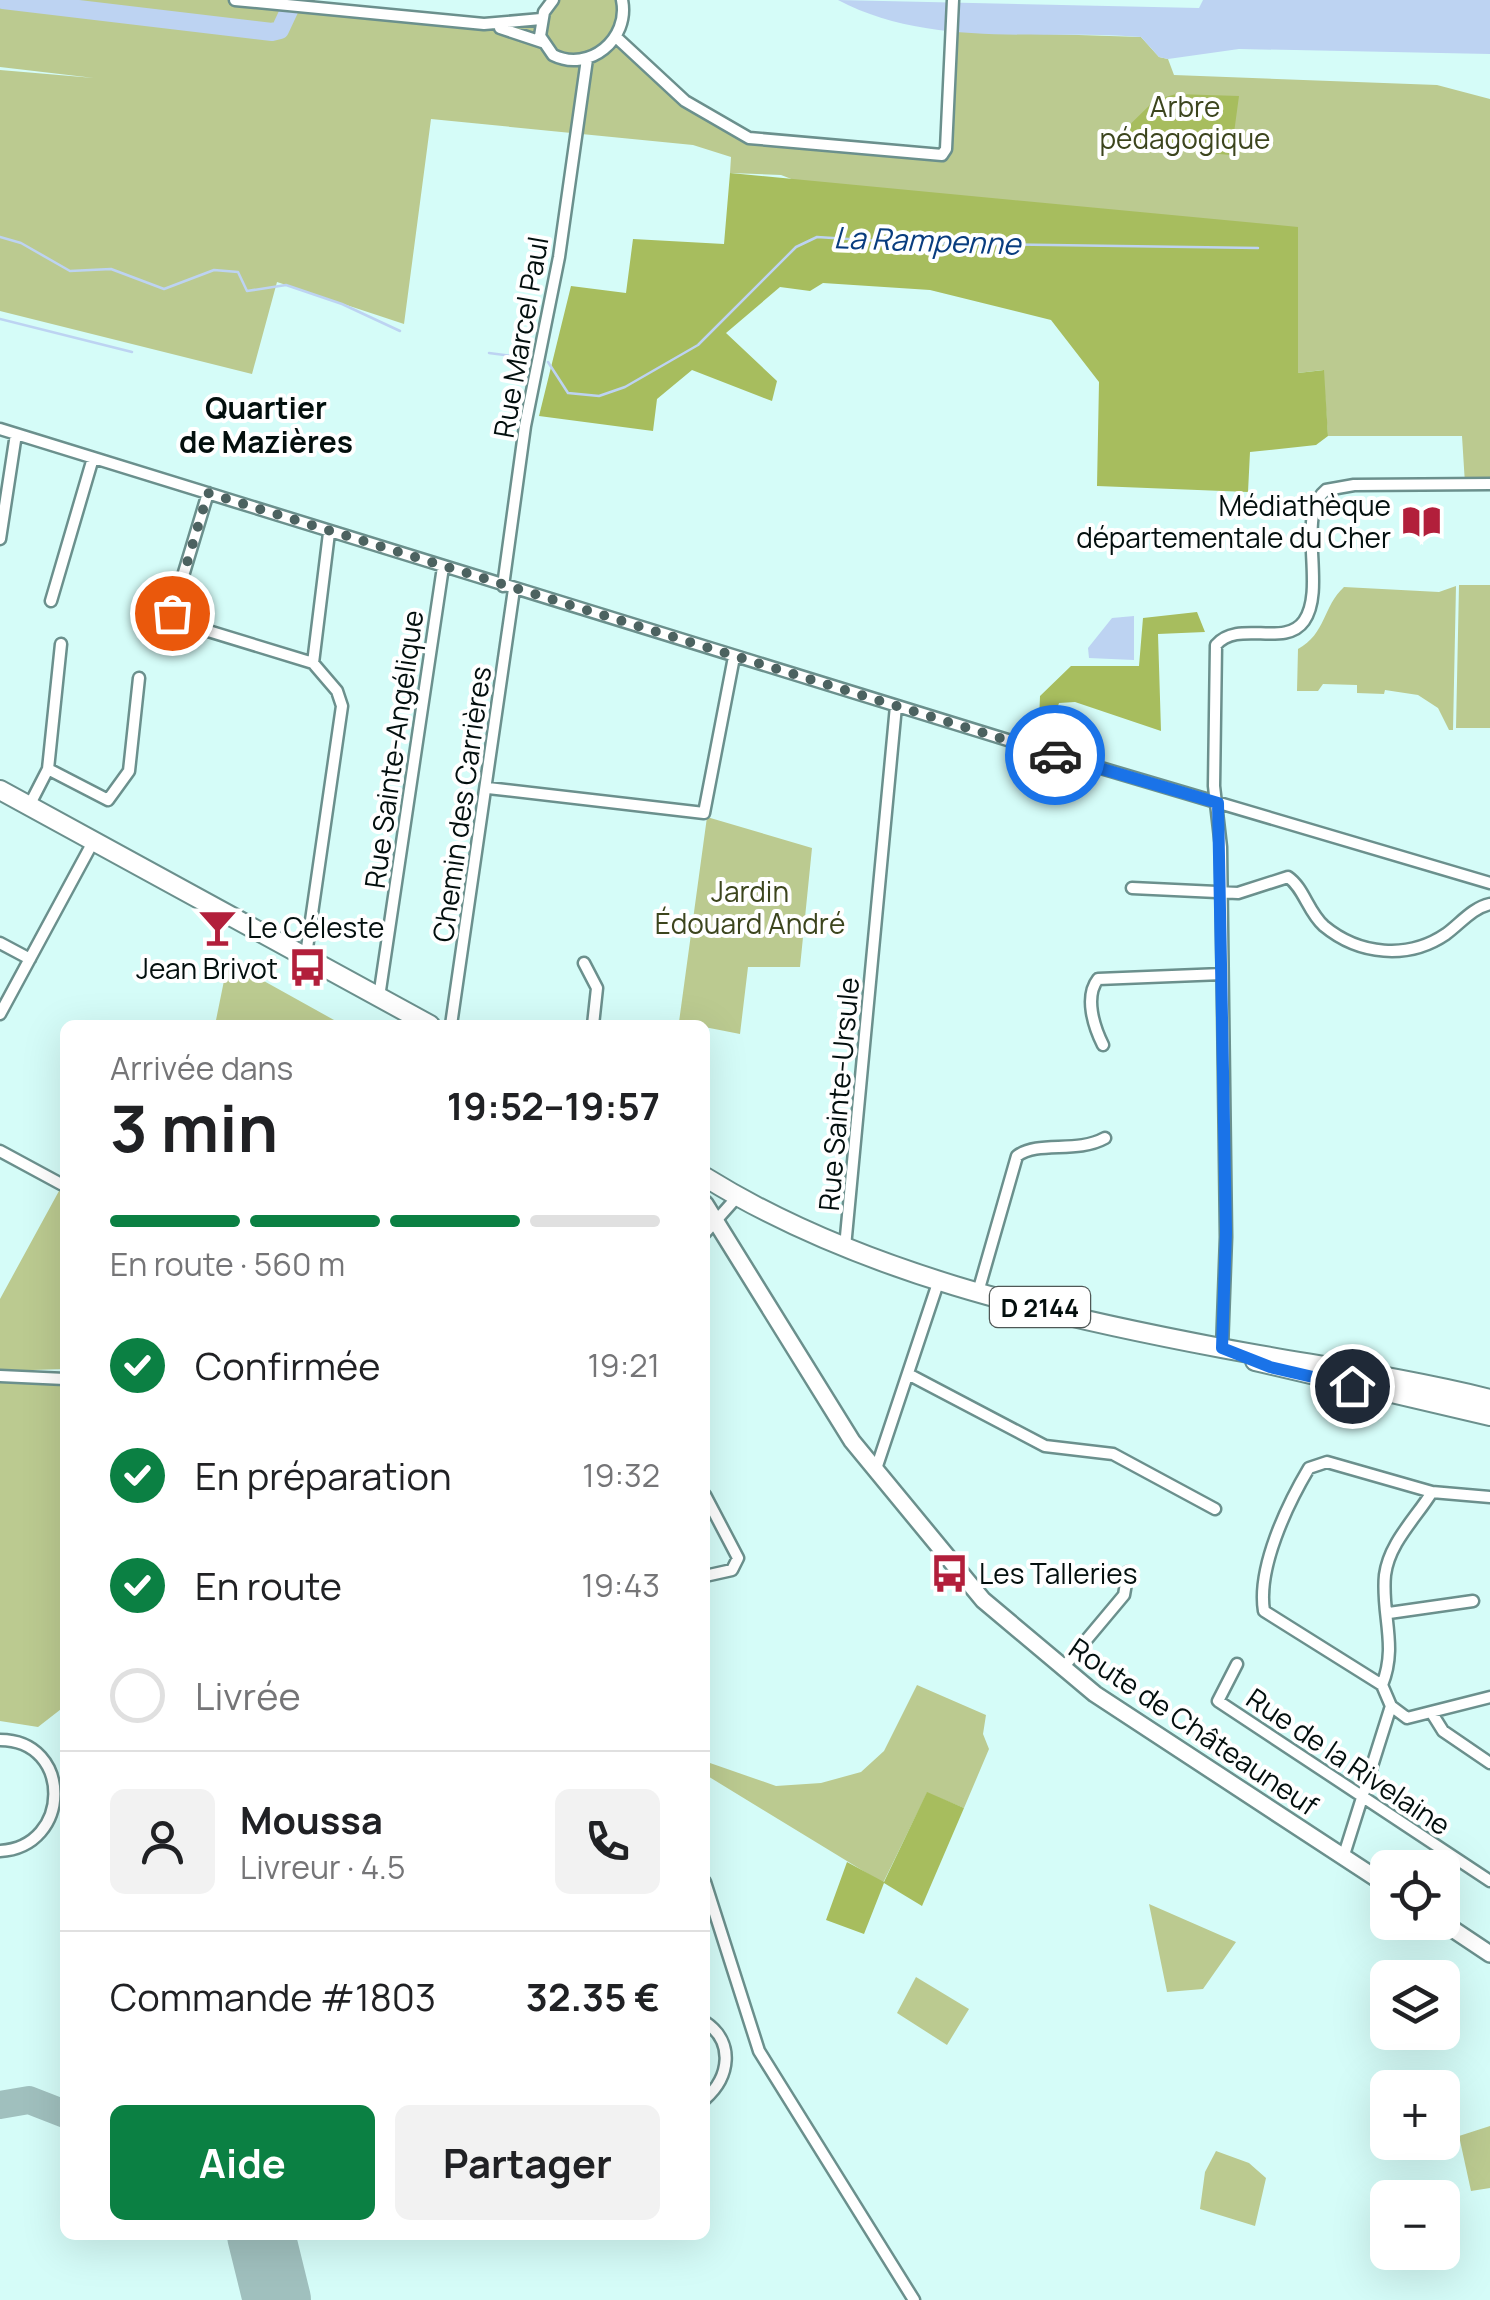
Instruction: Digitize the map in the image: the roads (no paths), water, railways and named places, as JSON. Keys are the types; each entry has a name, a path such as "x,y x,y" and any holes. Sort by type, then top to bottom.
{"main road":[{"path":"0,790 421,1020"},
{"name":"D 2144","path":"710,1180 845,1246 978,1292 1222,1348 1270,1367 1462,1402 1490,1416"},
{"name":"Route de Châteauneuf","path":"710,1229 875,1473 983,1600 1062,1669 1370,1875"},
{"name":"D 2144","path":"1462,1402 1490,1399"},
{"path":"1460,1934 1490,1954"}],"street":[{"path":"235,0 484,24 541,19"},
{"path":"542,42 541,19 553,0"},
{"path":"484,24 542,42 553,55 569,61 587,60 616,37 623,17 622,0"},
{"path":"616,37 685,100 750,138 942,156 946,148 953,0"},
{"name":"Rue Marcel Paul","path":"509,587 536,374 559,257 587,60"},
{"name":"Rue Marcel Paul","path":"569,61 580,78 581,96"},
{"path":"0,429 734,657 1490,883"},
{"path":"0,538 16,434"},
{"path":"51,601 94,458"},
{"path":"1222,1348 1226,1257 1221,894 1214,786 1216,645 1235,632 1290,631 1302,623 1310,604 1314,516 1320,496 1336,486 1490,484"},
{"path":"170,619 208,493"},
{"path":"313,663 329,532"},
{"name":"Rue Sainte-Angélique","path":"380,997 443,567"},
{"name":"Chemin des Carrières","path":"452,1020 488,788 509,587"},
{"path":"146,612 313,663 337,690 342,706 306,955"},
{"path":"28,806 48,768 61,644"},
{"path":"488,788 704,813 734,657"},
{"path":"48,768 108,800 129,771 140,678"},
{"name":"Rue Sainte-Ursule","path":"845,1246 896,706"},
{"path":"0,1014 94,842"},
{"path":"1132,888 1250,892 1288,877 1325,926 1354,944 1387,951 1432,942 1478,908 1490,904"},
{"path":"0,943 30,959"},
{"path":"584,963 598,988 593,1020"},
{"path":"1103,1045 1093,1026 1093,986 1098,979 1222,974"},
{"path":"978,1292 1017,1156 1026,1150 1086,1148 1104,1138"},
{"path":"0,1151 60,1183"},
{"path":"710,1229 738,1196"},
{"path":"875,1473 939,1279"},
{"path":"908,1374 1045,1446 1113,1454 1215,1508"},
{"path":"0,1376 60,1379"},
{"path":"1490,1497 1432,1492 1327,1462 1309,1468 1298,1486 1261,1590 1264,1611 1382,1685 1392,1706 1407,1718 1433,1715 1490,1697"},
{"path":"1382,1685 1392,1661 1385,1574 1397,1541 1432,1492"},
{"path":"710,1505 738,1558 725,1574 710,1576"},
{"path":"1062,1669 1124,1595 1128,1572"},
{"path":"1389,1613 1473,1601"},
{"name":"Rue de la Rivelaine","path":"1237,1664 1218,1701 1490,1881"},
{"path":"1344,1858 1360,1795 1392,1706"},
{"path":"1433,1715 1443,1731 1490,1763"},
{"path":"0,1740 17,1740 36,1750 50,1767 57,1788 55,1810 44,1830 28,1844 0,1851"},
{"path":"710,1897 760,2051 914,2300"},
{"path":"710,2028 724,2043 727,2059 716,2089 710,2094"}],"water":[{"path":"838,0 1199,8 1203,0 1490,0 1490,54 1239,49 1168,59 1159,57 1141,37 948,31 874,15"},
{"path":"1134,616 1134,660 1089,658 1088,648 1112,618"}],"waterway":[{"path":"3,0 272,32 280,30 294,0"},
{"name":"La Rampenne","path":"0,237 21,243 70,271 111,269 164,289 214,270 238,272 247,291 286,285 342,304 400,331"},
{"name":"La Rampenne","path":"548,362 568,393 599,396 625,387 698,345 796,247 817,237 911,243 1258,248"},
{"path":"0,319 132,352"},
{"name":"La Rampenne","path":"489,353 528,358"}],"place":[{"name":"Médiathèque départementale du Cher","path":"1421,521"},
{"name":"Le Céleste","path":"217,927"},
{"name":"Jean Brivot","path":"308,968"},
{"name":"Les Talleries","path":"949,1573"}],"district":[{"name":"Quartier de Mazières","path":"266,424"}],"park label":[{"name":"Arbre pédagogique","path":"1185,122"},
{"name":"Jardin Édouard André","path":"750,907"}]}
